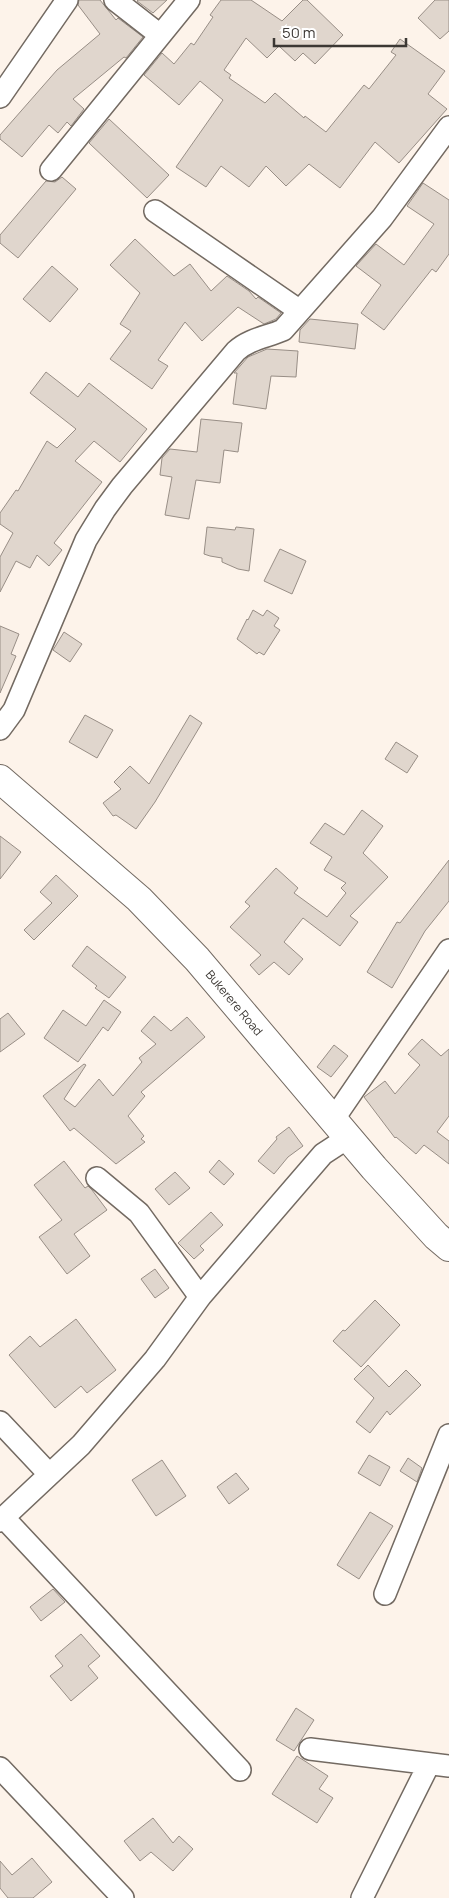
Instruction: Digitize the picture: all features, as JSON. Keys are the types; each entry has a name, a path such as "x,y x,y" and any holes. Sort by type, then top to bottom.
{"main road":[{"name":"Bukerere Road","path":"0,780 58,828 145,905 196,959 341,1129 445,1237"}],"street":[{"path":"0,96 67,0"},
{"path":"115,0 160,35"},
{"path":"51,170 188,0"},
{"path":"0,729 14,710 86,540 122,486 236,351 245,343 283,330 382,218 449,127"},
{"path":"155,211 300,311"},
{"path":"240,1770 2,1520 81,1445 155,1359 200,1297 323,1154 341,1129 449,950"},
{"path":"97,1178 139,1213 200,1297"},
{"path":"0,1422 49,1474"},
{"path":"385,1594 449,1435"},
{"path":"310,1749 439,1765 362,1898"},
{"path":"0,1768 123,1898"}],"building":[{"path":"79,0 100,0 116,20 118,18 143,37 126,58 124,57 73,99 84,109 71,126 67,122 58,133 49,125 22,157 0,139 0,135 57,70 100,34 78,5"},
{"path":"138,0 167,0 153,13"},
{"path":"221,0 251,0 282,21 303,0 307,0 343,35 315,64 303,53 295,61 279,46 267,58 246,38 224,70 231,75 229,78 265,103 275,93 304,118 305,116 326,132 364,85 369,89 396,55 391,52 400,39 445,71 428,94 447,109 399,163 375,142 340,188 309,164 286,186 266,166 249,187 221,166 206,187 176,167 223,100 200,81 179,105 144,75 162,53 174,64 191,43 194,45 213,17 210,15"},
{"path":"435,0 449,0 449,31 440,39 418,18"},
{"path":"109,119 169,175 147,198 89,143"},
{"path":"62,177 76,189 18,258 0,243 0,235 46,181 55,182"},
{"path":"423,183 449,200 449,254 436,272 432,269 384,330 361,313 381,285 356,266 376,244 404,265 434,224 407,206"},
{"path":"135,239 174,276 190,264 211,291 227,276 249,291 256,299 258,297 281,313 276,319 264,324 238,307 202,341 185,322 158,360 168,366 152,389 110,359 131,331 120,324 140,293 110,265"},
{"path":"52,266 78,289 50,322 23,299"},
{"path":"310,319 358,324 355,349 299,342 300,330"},
{"path":"267,349 298,351 296,377 271,376 266,409 233,404 237,373 234,373 248,357"},
{"path":"46,372 78,397 89,383 147,429 120,462 94,441 75,461 102,482 54,543 62,550 49,566 37,555 30,568 16,561 0,592 0,557 13,533 0,524 0,513 16,490 18,491 47,441 57,448 76,429 30,393"},
{"path":"201,419 242,423 238,452 224,450 220,483 196,480 189,519 165,515 172,477 160,475 162,458 170,449 197,452"},
{"path":"207,527 235,530 236,527 254,529 249,571 238,569 222,562 222,558 204,554"},
{"path":"280,549 306,561 292,594 264,581"},
{"path":"253,610 263,616 267,610 279,618 274,626 280,630 264,655 259,652 257,654 237,639"},
{"path":"0,626 19,634 11,654 16,656 0,693"},
{"path":"64,632 82,644 70,662 53,650"},
{"path":"85,715 113,730 97,758 69,742"},
{"path":"190,715 202,723 155,802 136,829 116,815 113,816 103,803 121,789 114,782 130,766 149,784"},
{"path":"396,742 418,756 407,773 385,759"},
{"path":"362,810 383,826 363,853 388,877 350,916 358,922 340,946 303,918 284,942 303,959 289,975 274,962 259,975 250,965 261,955 230,927 250,906 245,902 276,868 298,888 294,893 327,917 346,893 341,888 346,883 324,870 332,857 310,843 325,823 344,835"},
{"path":"0,836 21,852 0,879"},
{"path":"449,860 449,901 425,931 392,988 367,972 397,922 400,923"},
{"path":"56,875 78,896 34,940 24,930 52,903 40,892"},
{"path":"87,946 126,977 109,998 95,988 97,986 72,966"},
{"path":"104,1000 121,1012 108,1031 103,1027 78,1062 44,1038 63,1010 86,1026"},
{"path":"8,1013 25,1034 0,1052 0,1019"},
{"path":"154,1016 171,1031 187,1017 205,1037 141,1092 145,1096 128,1116 144,1136 141,1139 145,1142 116,1164 74,1128 70,1131 43,1096 84,1064 86,1065 64,1099 75,1107 99,1079 113,1096 142,1062 139,1058 156,1044 141,1031"},
{"path":"422,1039 441,1056 449,1049 449,1116 437,1132 449,1141 449,1164 424,1145 416,1154 395,1138 364,1097 385,1081 395,1094 420,1065 408,1054"},
{"path":"334,1045 348,1056 331,1077 317,1067"},
{"path":"289,1127 303,1146 288,1157 274,1174 258,1161 277,1139 276,1137"},
{"path":"219,1160 234,1174 224,1185 209,1172"},
{"path":"64,1161 85,1188 88,1186 92,1190 107,1210 74,1234 90,1256 67,1274 39,1237 62,1220 34,1185"},
{"path":"175,1172 190,1188 169,1205 155,1189"},
{"path":"211,1212 223,1225 200,1246 204,1250 194,1259 178,1243"},
{"path":"155,1269 169,1288 155,1298 141,1279"},
{"path":"375,1300 400,1325 361,1367 333,1341"},
{"path":"76,1319 116,1370 87,1393 81,1386 55,1408 9,1355 30,1336 40,1347"},
{"path":"368,1365 389,1387 406,1370 421,1385 390,1415 387,1411 370,1433 356,1422 374,1398 354,1379"},
{"path":"369,1455 390,1467 380,1486 358,1473"},
{"path":"408,1458 422,1468 417,1482 400,1471"},
{"path":"162,1460 186,1496 156,1516 132,1480"},
{"path":"236,1473 249,1489 229,1504 217,1487"},
{"path":"370,1512 393,1526 359,1579 337,1565"},
{"path":"53,1589 65,1602 41,1621 30,1607"},
{"path":"81,1634 100,1656 88,1666 98,1678 71,1701 50,1676 63,1666 55,1656"},
{"path":"296,1708 314,1720 294,1751 276,1740"},
{"path":"297,1756 328,1776 319,1789 333,1798 317,1823 272,1794"},
{"path":"153,1818 173,1843 179,1836 193,1849 173,1871 151,1852 140,1861 124,1841"},
{"path":"32,1858 52,1882 33,1898 8,1898 0,1888 0,1861 12,1875"}]}
